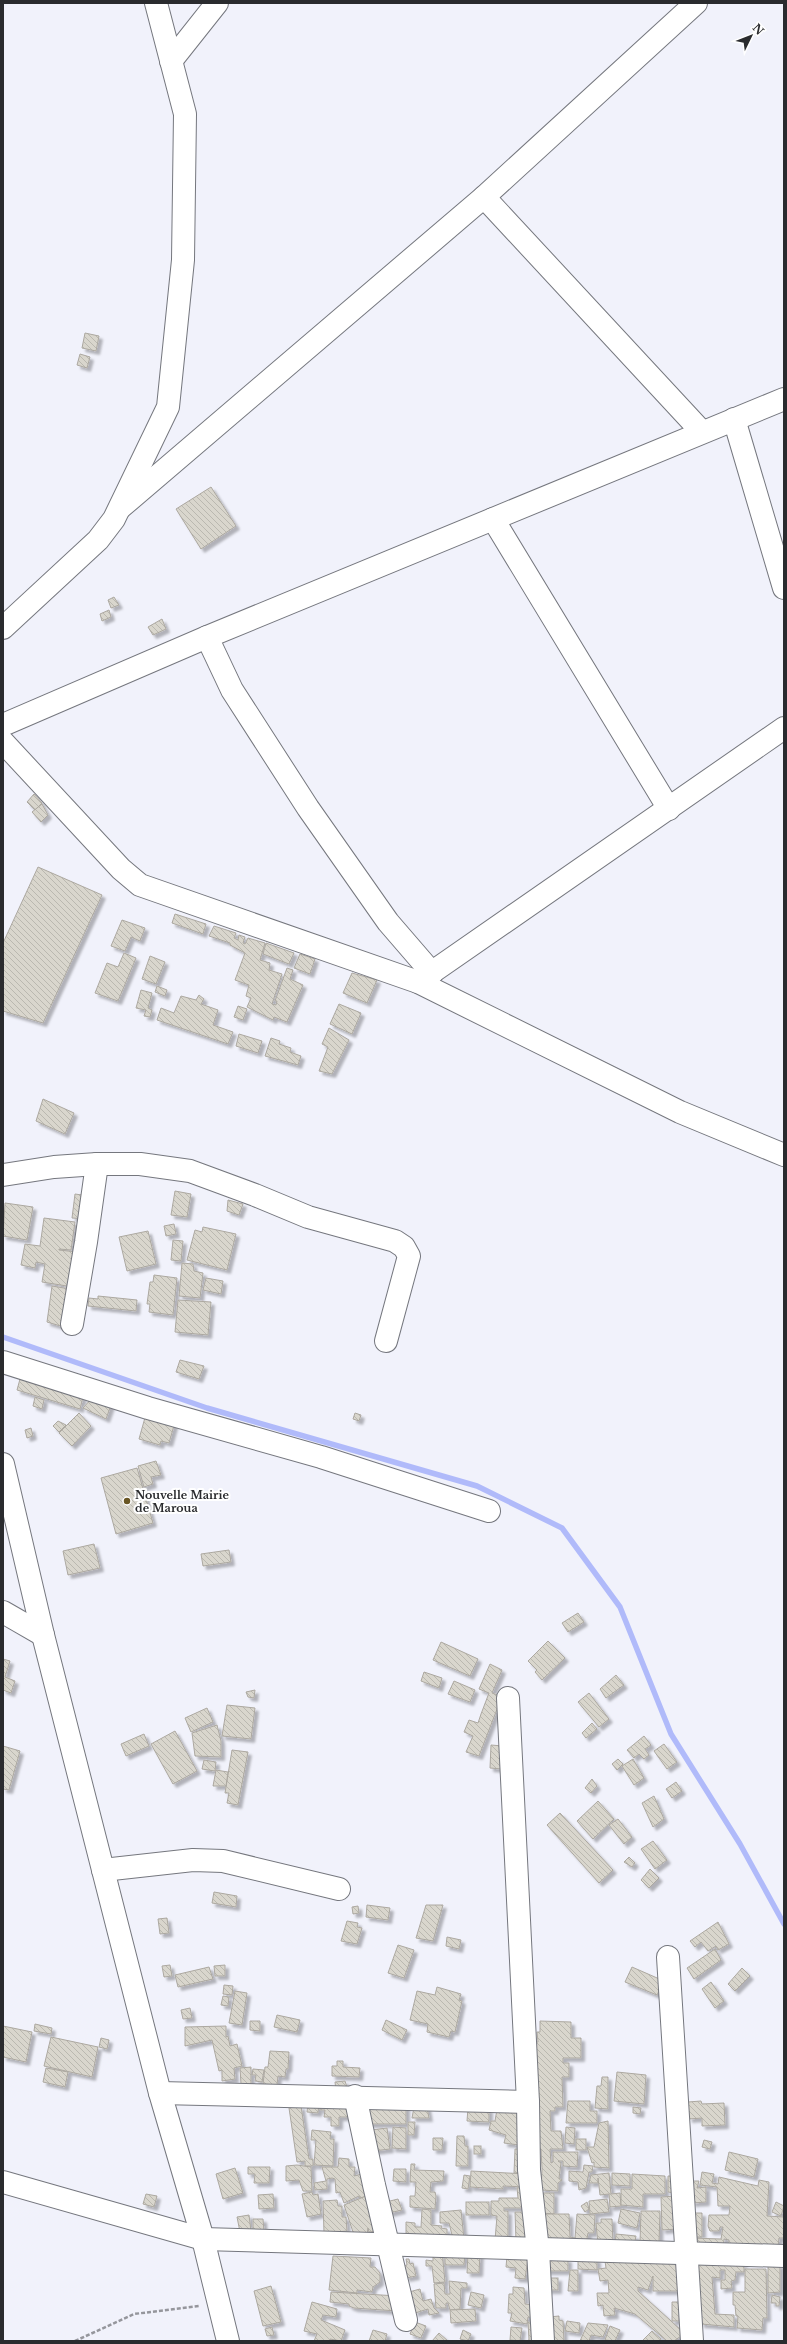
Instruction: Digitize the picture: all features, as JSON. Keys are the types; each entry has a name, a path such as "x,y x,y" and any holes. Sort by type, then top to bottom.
{"street":[{"path":"3,628 98,540 114,519 168,407 183,260 185,114 156,3"},
{"path":"171,61 217,3"},
{"path":"120,508 484,197 696,3"},
{"path":"484,197 702,432"},
{"path":"3,726 207,637 784,399"},
{"path":"734,419 784,588"},
{"path":"493,519 669,809"},
{"path":"207,637 232,690 308,808 388,922 425,978"},
{"path":"425,978 784,728"},
{"path":"3,742 106,853 140,885 425,978 680,1112 784,1155"},
{"path":"3,1175 54,1167 97,1164 140,1164 190,1171 255,1195 308,1217 395,1241 404,1247 409,1256 386,1341"},
{"path":"72,1324 97,1164"},
{"path":"3,1362 148,1408 320,1456 488,1511"},
{"path":"3,1464 43,1635 160,2093 203,2239 228,2341"},
{"path":"3,1612 43,1635"},
{"path":"508,1698 528,2102 529,2170 538,2250 543,2341"},
{"path":"103,1870 193,1860 223,1861 339,1889"},
{"path":"668,1957 688,2254 692,2341"},
{"path":"160,2093 355,2096 528,2102"},
{"path":"355,2096 374,2185 406,2320"},
{"path":"3,2182 203,2239 784,2256"}],"path":[{"path":"75,2341 134,2314 219,2304"}],"building":[{"path":"85,333 99,336 96,351 82,348"},
{"path":"80,354 90,357 87,368 77,365"},
{"path":"211,487 236,526 201,549 176,509"},
{"path":"114,597 119,605 111,608 108,600"},
{"path":"109,610 111,617 102,621 100,614"},
{"path":"162,619 166,629 153,635 148,627"},
{"path":"34,794 42,803 35,810 27,802"},
{"path":"42,804 48,815 41,822 32,812"},
{"path":"38,867 102,895 43,1023 3,1011 3,943"},
{"path":"175,914 206,924 203,934 172,923"},
{"path":"122,920 145,928 140,941 131,937 125,951 111,946"},
{"path":"214,926 236,933 234,938 238,940 239,935 245,937 243,943 245,944 248,938 265,943 260,960 270,963 269,970 282,974 272,1004 276,1005 277,1001 275,1001 287,968 293,970 290,979 303,985 287,1022 274,1017 273,1020 247,1007 251,998 246,996 249,985 235,980 245,953 230,945 230,943 209,936"},
{"path":"266,943 294,953 289,964 263,954"},
{"path":"124,953 136,958 118,1001 95,993 107,963 118,967"},
{"path":"300,954 315,959 310,974 294,968"},
{"path":"150,956 165,962 156,984 142,979"},
{"path":"352,973 377,980 367,1003 343,993"},
{"path":"157,986 167,990 165,996 155,992"},
{"path":"141,990 152,993 148,1008 152,1010 150,1017 144,1016 146,1010 136,1008"},
{"path":"199,995 204,999 201,1004 218,1010 213,1025 233,1032 228,1044 157,1020 161,1008 174,1013 181,996 196,1000"},
{"path":"339,1004 361,1013 352,1034 330,1024"},
{"path":"238,1006 247,1009 243,1020 234,1017"},
{"path":"329,1028 349,1040 332,1074 319,1071 328,1047 322,1044"},
{"path":"239,1034 262,1041 258,1053 236,1046"},
{"path":"271,1038 280,1041 279,1044 291,1048 290,1052 301,1056 298,1065 265,1056"},
{"path":"43,1099 74,1113 65,1134 36,1121"},
{"path":"175,1191 191,1194 187,1217 171,1215"},
{"path":"75,1194 89,1196 86,1219 72,1218"},
{"path":"228,1200 243,1204 239,1215 227,1211"},
{"path":"5,1203 33,1207 27,1240 3,1236"},
{"path":"44,1218 75,1222 71,1250 59,1249 77,1252 73,1287 42,1282 45,1264 36,1262 35,1268 21,1265 25,1244 40,1246"},
{"path":"174,1224 176,1234 166,1236 164,1226"},
{"path":"203,1227 236,1234 227,1270 187,1260 195,1230 202,1232"},
{"path":"148,1231 156,1264 127,1271 119,1237"},
{"path":"173,1240 183,1241 181,1261 171,1260"},
{"path":"182,1263 193,1264 194,1271 203,1273 200,1298 179,1296"},
{"path":"154,1275 177,1278 173,1315 149,1312 150,1304 147,1304 150,1282 153,1282"},
{"path":"206,1278 223,1281 221,1294 203,1290"},
{"path":"52,1286 70,1289 64,1327 47,1322"},
{"path":"98,1296 137,1300 136,1311 88,1306 89,1298 98,1299"},
{"path":"178,1300 211,1302 208,1335 175,1332"},
{"path":"180,1360 204,1366 199,1379 176,1372"},
{"path":"20,1379 83,1397 80,1409 17,1390"},
{"path":"35,1397 44,1400 42,1409 33,1406"},
{"path":"91,1399 111,1405 106,1419 83,1408"},
{"path":"79,1413 91,1426 72,1446 59,1433"},
{"path":"355,1413 361,1415 359,1421 353,1419"},
{"path":"146,1414 175,1422 169,1443 161,1441 160,1445 139,1439"},
{"path":"58,1421 66,1425 59,1432 53,1426"},
{"path":"31,1428 33,1436 27,1438 25,1430"},
{"path":"156,1461 161,1475 151,1477 153,1484 144,1487 138,1466"},
{"name":"Nouvelle Mairie de Maroua","path":"137,1468 153,1523 116,1534 101,1478"},
{"path":"94,1544 100,1568 68,1575 63,1551"},
{"path":"229,1550 231,1562 203,1566 201,1554"},
{"path":"578,1613 584,1622 568,1632 562,1623"},
{"path":"548,1641 565,1658 542,1680 535,1672 537,1670 528,1661"},
{"path":"441,1642 478,1659 470,1676 433,1660"},
{"path":"3,1659 10,1661 5,1677 15,1681 11,1693 3,1690"},
{"path":"490,1664 502,1670 492,1693 500,1696 497,1703 499,1704 479,1756 466,1752 473,1736 464,1732 469,1720 478,1723 489,1693 479,1689"},
{"path":"424,1672 442,1678 439,1688 421,1681"},
{"path":"616,1675 624,1685 606,1698 600,1689"},
{"path":"454,1681 475,1690 470,1702 448,1694"},
{"path":"255,1690 254,1698 248,1697 246,1692"},
{"path":"589,1693 609,1719 599,1727 578,1702"},
{"path":"227,1705 255,1708 251,1739 222,1736"},
{"path":"207,1708 213,1722 191,1732 185,1718"},
{"path":"592,1723 597,1729 586,1738 582,1733"},
{"path":"217,1725 221,1741 221,1757 195,1756 192,1733"},
{"path":"175,1731 197,1771 173,1784 151,1744"},
{"path":"144,1734 149,1746 126,1756 121,1744"},
{"path":"644,1736 651,1745 645,1749 649,1755 644,1759 639,1754 634,1758 627,1750"},
{"path":"664,1744 677,1762 667,1769 654,1751"},
{"path":"491,1745 503,1746 502,1769 490,1768"},
{"path":"3,1746 20,1751 9,1790 3,1789"},
{"path":"232,1750 248,1752 238,1805 227,1803 229,1793 225,1793"},
{"path":"618,1759 623,1764 617,1770 612,1764"},
{"path":"633,1759 644,1778 634,1785 622,1766"},
{"path":"204,1760 216,1762 215,1771 202,1769"},
{"path":"216,1770 228,1772 226,1786 213,1786"},
{"path":"592,1779 597,1786 591,1793 585,1788"},
{"path":"676,1782 682,1791 672,1798 666,1789"},
{"path":"654,1796 664,1819 653,1827 642,1803"},
{"path":"598,1801 614,1819 593,1839 577,1821"},
{"path":"560,1813 613,1870 599,1883 547,1825"},
{"path":"618,1819 632,1837 624,1844 609,1825"},
{"path":"653,1841 667,1860 655,1869 641,1849"},
{"path":"629,1857 635,1863 632,1867 624,1862"},
{"path":"650,1869 659,1878 649,1888 641,1880"},
{"path":"214,1892 237,1896 236,1907 212,1903"},
{"path":"367,1905 390,1908 388,1920 366,1917"},
{"path":"426,1905 443,1905 433,1941 416,1938"},
{"path":"358,1906 359,1913 353,1914 352,1907"},
{"path":"167,1918 169,1933 160,1934 158,1919"},
{"path":"347,1921 358,1923 357,1927 362,1928 357,1944 341,1941"},
{"path":"718,1922 729,1944 718,1950 716,1946 708,1951 701,1942 695,1947 690,1941"},
{"path":"447,1937 461,1940 459,1949 446,1946"},
{"path":"398,1945 414,1950 404,1978 388,1973"},
{"path":"715,1949 721,1960 694,1979 687,1968"},
{"path":"170,1965 172,1976 164,1977 162,1966"},
{"path":"225,1965 225,1976 215,1976 214,1966"},
{"path":"209,1967 213,1979 178,1987 175,1975"},
{"path":"632,1967 664,1981 657,1995 625,1982"},
{"path":"742,1968 750,1976 735,1991 728,1984"},
{"path":"711,1982 724,2001 715,2008 702,1989"},
{"path":"224,1985 233,1986 232,1995 223,1994"},
{"path":"437,1987 461,1994 459,2000 462,2001 455,2032 451,2031 449,2037 427,2032 428,2024 410,2020 417,1991 435,1995"},
{"path":"235,1991 247,1993 242,2025 229,2023"},
{"path":"223,1996 229,1997 228,2006 221,2005"},
{"path":"190,2008 192,2018 183,2019 181,2010"},
{"path":"277,2015 300,2020 297,2032 274,2027"},
{"path":"386,2020 407,2030 402,2040 382,2030"},
{"path":"250,2021 260,2021 260,2031 250,2030"},
{"path":"540,2021 571,2022 571,2038 581,2038 581,2058 563,2058 563,2063 569,2063 569,2077 562,2077 563,2107 555,2107 555,2111 550,2111 551,2131 561,2131 563,2149 550,2149 551,2163 553,2162 553,2152 578,2152 577,2167 563,2166 563,2161 558,2161 561,2163 559,2178 562,2180 558,2183 558,2191 541,2190 542,2169 541,2149 538,2149 536,2042 538,2042 537,2032 540,2032"},
{"path":"35,2024 52,2028 51,2034 34,2031"},
{"path":"3,2026 32,2032 26,2062 3,2057"},
{"path":"226,2026 226,2037 228,2036 230,2046 237,2044 242,2066 234,2068 235,2079 222,2081 222,2070 219,2071 212,2040 185,2046 185,2027"},
{"path":"51,2037 98,2047 92,2077 44,2066"},
{"path":"101,2038 109,2040 107,2049 99,2047"},
{"path":"270,2051 289,2052 288,2069 286,2069 285,2077 278,2076 277,2085 263,2084 265,2067 268,2067"},
{"path":"337,2061 343,2061 343,2067 360,2068 359,2077 332,2076 332,2066 337,2066"},
{"path":"251,2067 251,2084 241,2084 240,2068"},
{"path":"46,2068 68,2072 65,2087 43,2082"},
{"path":"253,2069 264,2070 262,2082 255,2081 256,2075 252,2075"},
{"path":"617,2072 646,2075 644,2104 614,2101"},
{"path":"602,2077 608,2077 608,2109 595,2108 597,2086 601,2086"},
{"path":"345,2081 348,2090 336,2091 335,2082"},
{"path":"568,2101 590,2101 590,2111 597,2111 597,2123 566,2123"},
{"path":"701,2101 702,2104 724,2103 725,2125 702,2126 702,2118 689,2119 688,2102"},
{"path":"308,2102 319,2103 318,2113 307,2112"},
{"path":"320,2102 348,2103 350,2117 339,2117 339,2126 331,2126 331,2117 324,2117 325,2110 320,2110"},
{"path":"363,2104 406,2104 406,2124 366,2124"},
{"path":"301,2106 309,2159 313,2159 313,2166 305,2166 305,2161 297,2162 289,2108"},
{"path":"414,2107 427,2107 429,2118 412,2118"},
{"path":"633,2107 641,2108 640,2114 633,2113"},
{"path":"468,2108 489,2109 489,2122 467,2121"},
{"path":"497,2109 524,2111 526,2146 504,2143 506,2135 489,2130 491,2121 495,2121"},
{"path":"608,2121 609,2168 594,2167 594,2162 592,2163 587,2147 594,2147 599,2123"},
{"path":"408,2122 415,2122 414,2135 408,2135"},
{"path":"393,2127 406,2128 406,2149 392,2148"},
{"path":"566,2127 575,2128 574,2144 565,2143"},
{"path":"387,2128 390,2149 373,2151 371,2130"},
{"path":"312,2130 331,2132 330,2139 334,2139 333,2166 314,2165 316,2140 311,2140"},
{"path":"457,2136 464,2136 465,2146 468,2146 468,2166 456,2166"},
{"path":"433,2138 443,2138 442,2150 433,2150"},
{"path":"576,2139 586,2139 586,2150 576,2150"},
{"path":"704,2140 712,2142 710,2149 702,2147"},
{"path":"474,2146 481,2146 481,2154 474,2154"},
{"path":"515,2149 527,2149 527,2172 514,2173"},
{"path":"729,2152 758,2159 754,2177 725,2170"},
{"path":"339,2158 349,2159 349,2167 355,2167 354,2176 366,2173 372,2195 360,2198 359,2196 344,2203 340,2192 336,2193 335,2179 332,2178 327,2179 327,2189 315,2190 314,2183 326,2181 322,2167 338,2167"},
{"path":"411,2164 415,2164 414,2170 444,2171 443,2181 431,2182 430,2192 435,2192 436,2196 435,2209 410,2207 410,2196 415,2196 416,2182 410,2182"},
{"path":"297,2165 311,2167 312,2191 303,2191 299,2180 286,2181 286,2166"},
{"path":"584,2165 593,2166 592,2172 589,2172 586,2188 579,2190 578,2182 569,2181 569,2171 583,2172"},
{"path":"248,2167 270,2167 269,2183 254,2183 255,2174 248,2174"},
{"path":"235,2168 243,2193 223,2199 216,2174"},
{"path":"394,2169 406,2169 406,2182 393,2181"},
{"path":"471,2171 526,2174 526,2187 503,2186 503,2189 470,2187"},
{"path":"702,2172 714,2174 712,2183 718,2184 719,2177 758,2186 759,2180 769,2182 767,2216 784,2217 784,2238 779,2238 778,2247 728,2250 729,2240 724,2239 723,2251 692,2250 692,2238 721,2239 723,2227 720,2227 719,2231 710,2231 708,2226 709,2215 729,2215 730,2206 718,2206 717,2187 700,2185"},
{"path":"609,2173 611,2194 620,2193 621,2206 610,2207 609,2194 600,2195 598,2178 598,2183 589,2183 591,2175"},
{"path":"612,2173 630,2174 630,2186 612,2185"},
{"path":"632,2174 665,2176 665,2194 643,2194 643,2207 621,2205 621,2189 632,2189"},
{"path":"464,2175 470,2176 468,2189 462,2188"},
{"path":"668,2176 676,2176 675,2193 668,2192"},
{"path":"691,2181 699,2181 697,2188 706,2187 706,2202 692,2203"},
{"path":"529,2187 523,2208 504,2208 504,2211 508,2211 508,2240 495,2240 497,2216 491,2215 491,2201 499,2201 499,2198 518,2198 517,2188"},
{"path":"312,2192 313,2195 318,2194 321,2214 307,2217 302,2194"},
{"path":"542,2193 554,2193 554,2214 542,2213"},
{"path":"146,2194 157,2196 154,2207 143,2204"},
{"path":"273,2194 274,2208 259,2209 258,2195"},
{"path":"366,2196 379,2231 369,2232 368,2228 367,2235 354,2235 344,2205"},
{"path":"676,2196 678,2229 662,2230 661,2197"},
{"path":"398,2199 402,2210 389,2213 386,2202"},
{"path":"607,2199 609,2212 590,2214 589,2201"},
{"path":"337,2200 338,2206 342,2206 342,2217 346,2217 347,2231 324,2233 323,2201"},
{"path":"466,2202 489,2202 489,2215 466,2215"},
{"path":"587,2202 589,2209 585,2212 581,2206"},
{"path":"776,2202 784,2206 781,2216 772,2212"},
{"path":"422,2209 431,2210 431,2225 442,2226 441,2228 447,2229 447,2239 413,2237 413,2234 406,2233 406,2222 415,2223 415,2227 421,2227"},
{"path":"621,2209 640,2213 637,2228 618,2223"},
{"path":"461,2210 464,2239 453,2239 449,2223 440,2223 440,2212"},
{"path":"641,2211 660,2211 659,2243 640,2242"},
{"path":"515,2212 531,2212 531,2241 516,2242"},
{"path":"691,2213 702,2213 702,2237 692,2237"},
{"path":"543,2214 569,2214 570,2237 575,2238 577,2214 595,2215 594,2233 588,2233 586,2244 544,2243"},
{"path":"249,2215 251,2231 240,2232 237,2217"},
{"path":"253,2219 263,2219 264,2232 253,2232"},
{"path":"601,2219 612,2219 613,2244 598,2245 596,2223 601,2223"},
{"path":"616,2234 636,2236 634,2246 615,2245"},
{"path":"433,2251 442,2251 445,2282 434,2283 432,2266 426,2266 426,2260 433,2261"},
{"path":"445,2253 465,2253 464,2265 445,2265"},
{"path":"468,2253 480,2253 479,2273 467,2273"},
{"path":"333,2256 371,2258 370,2267 375,2267 380,2273 380,2282 373,2287 372,2292 357,2290 357,2293 329,2290"},
{"path":"507,2256 528,2258 525,2279 515,2278 516,2268 506,2267"},
{"path":"578,2258 597,2259 597,2270 578,2269"},
{"path":"406,2259 409,2259 410,2264 413,2263 416,2276 406,2278 403,2266 407,2265"},
{"path":"545,2259 568,2259 568,2271 546,2271"},
{"path":"605,2261 679,2262 679,2291 653,2291 653,2276 648,2290 638,2287 638,2291 681,2330 681,2336 674,2341 667,2341 635,2314 614,2308 615,2315 604,2316 603,2305 598,2306 597,2293 609,2293 608,2280 600,2281 598,2269 606,2268"},
{"path":"697,2262 744,2264 744,2272 736,2272 735,2280 731,2281 732,2288 721,2289 721,2280 725,2280 725,2270 720,2270 720,2278 712,2277 715,2314 734,2315 734,2327 701,2324"},
{"path":"780,2264 780,2292 768,2293 768,2265"},
{"path":"745,2269 766,2269 767,2318 763,2318 762,2330 737,2328 738,2316 736,2316 735,2305 733,2305 733,2292 745,2292"},
{"path":"570,2270 578,2270 578,2291 568,2291"},
{"path":"547,2278 558,2278 558,2290 547,2290"},
{"path":"449,2281 467,2283 467,2288 461,2288 460,2309 450,2310 448,2303 446,2303 446,2308 436,2308 434,2284 444,2283 445,2294 450,2294"},
{"path":"271,2286 281,2322 263,2326 254,2291"},
{"path":"513,2287 524,2288 525,2304 535,2305 534,2318 528,2317 527,2324 510,2321 512,2313 508,2313 509,2294 513,2294"},
{"path":"420,2289 423,2301 431,2299 434,2308 439,2313 429,2315 428,2309 415,2313 409,2292"},
{"path":"331,2292 398,2296 397,2311 354,2308 349,2306 349,2304 330,2302"},
{"path":"471,2292 484,2295 481,2308 468,2305"},
{"path":"772,2295 780,2297 779,2306 776,2306 776,2303 771,2303"},
{"path":"312,2302 337,2309 336,2317 323,2315 321,2320 345,2330 341,2341 330,2339 330,2341 314,2341 317,2334 304,2331"},
{"path":"672,2302 680,2302 679,2321 672,2321"},
{"path":"475,2309 476,2321 451,2323 450,2310"},
{"path":"559,2316 559,2320 563,2321 564,2341 549,2341 549,2317"},
{"path":"567,2321 580,2323 579,2333 565,2331"},
{"path":"415,2322 426,2326 421,2338 410,2334"},
{"path":"528,2322 536,2322 537,2341 526,2341 529,2340"},
{"path":"588,2323 608,2325 603,2337 591,2335 589,2341 580,2341"},
{"path":"610,2326 620,2330 615,2341 605,2340"},
{"path":"272,2327 274,2335 267,2336 265,2329"},
{"path":"511,2327 522,2328 520,2341 510,2340"},
{"path":"373,2330 387,2334 385,2341 369,2341"},
{"path":"463,2330 471,2334 468,2341 460,2339"},
{"path":"652,2331 661,2339 660,2341 642,2341"},
{"path":"439,2333 448,2341 432,2341"}],"waterway":[{"path":"3,1337 207,1408 477,1486 562,1528 620,1607 671,1734 740,1844 784,1924"}],"place":[{"name":"Nouvelle Mairie de Maroua","path":"127,1501"}]}
